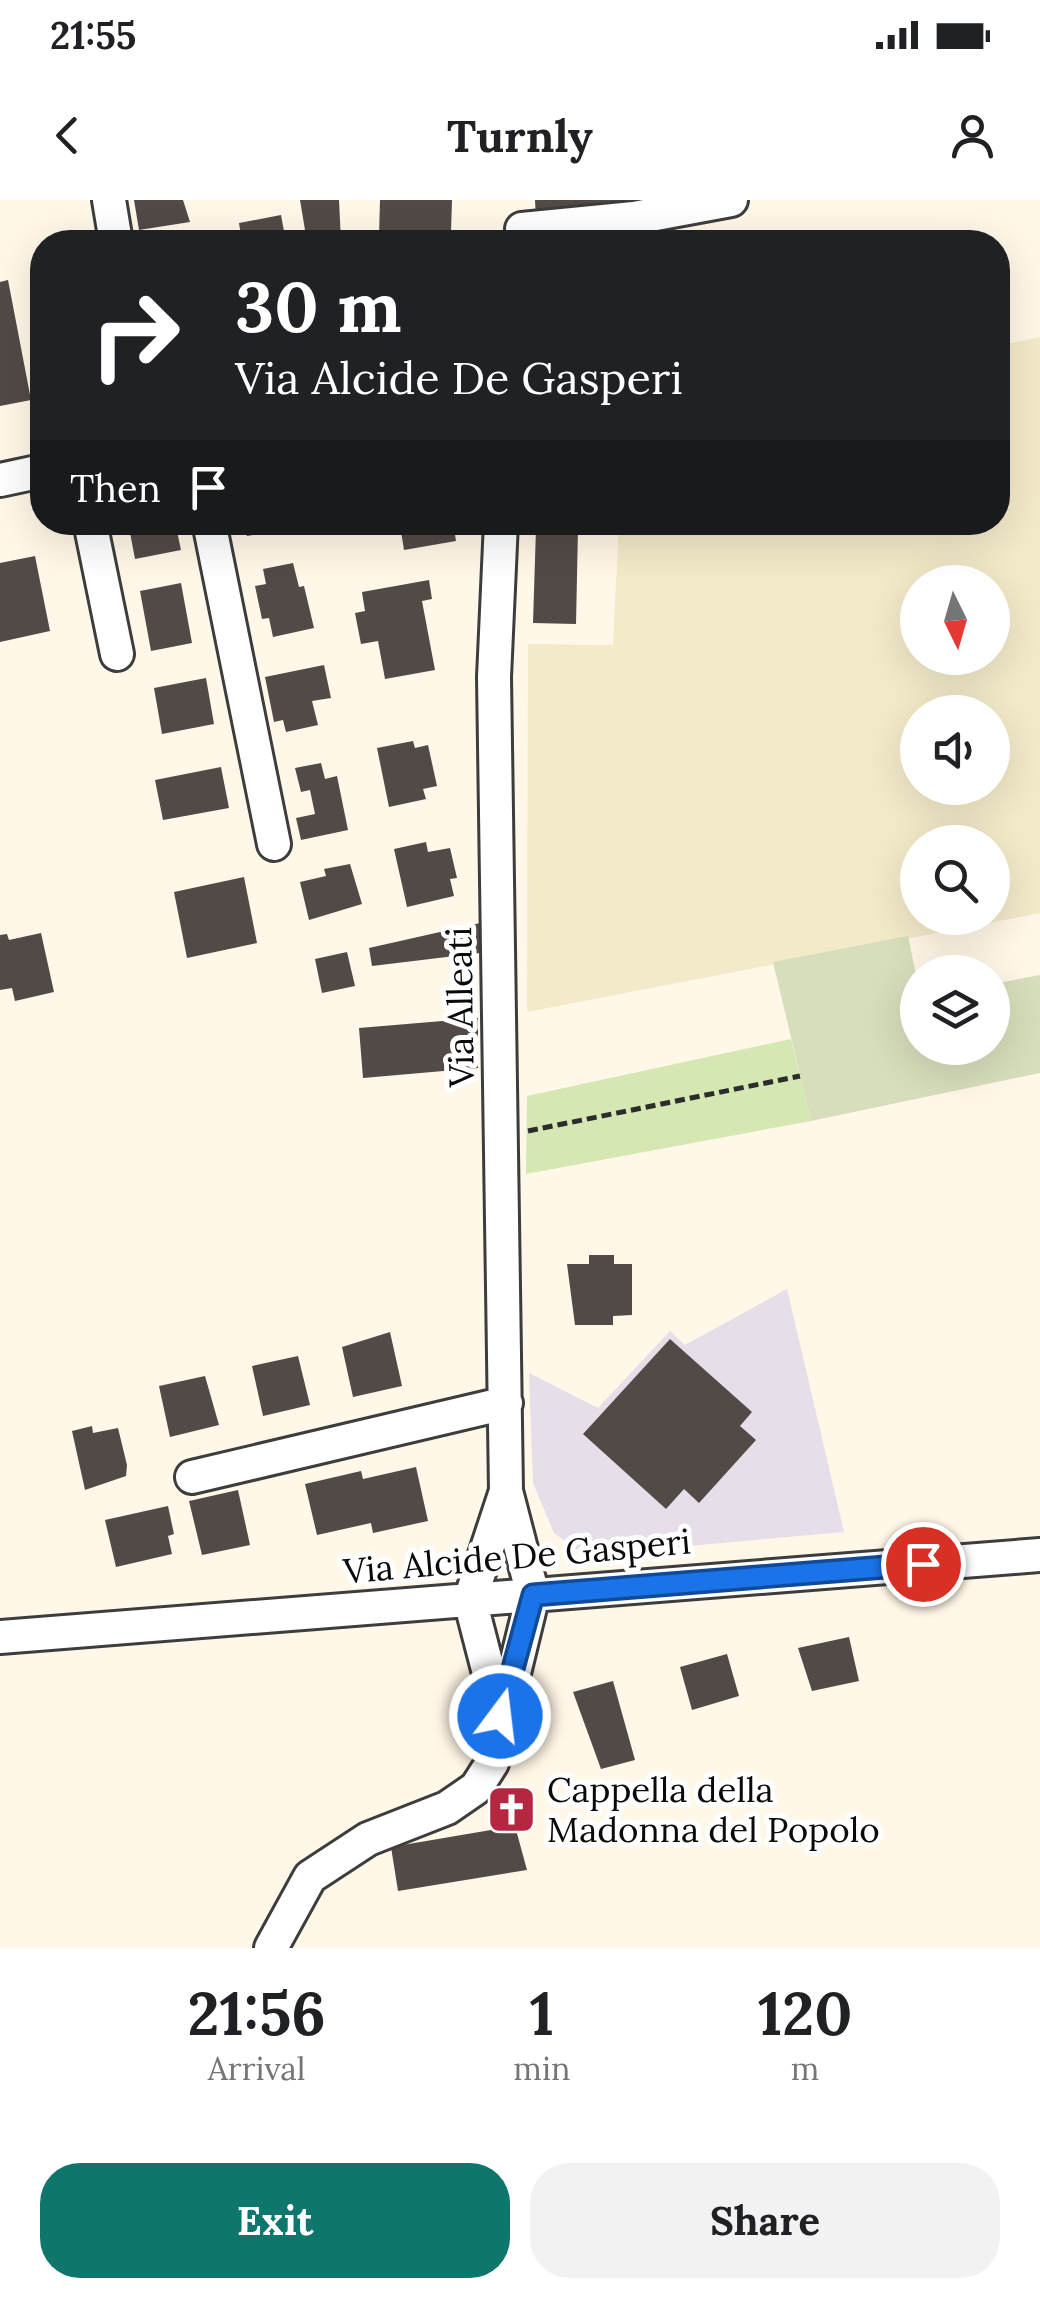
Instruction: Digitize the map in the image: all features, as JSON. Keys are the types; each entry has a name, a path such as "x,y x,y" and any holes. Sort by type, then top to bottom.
{"street":[{"path":"109,200 114,230"},
{"path":"522,224 634,218 731,200"},
{"path":"0,480 30,474"},
{"path":"93,535 118,654"},
{"path":"213,535 274,844"},
{"name":"Via Alleati","path":"500,535 494,677 506,1491 533,1595"},
{"path":"192,1477 506,1403"},
{"name":"Via Alleati","path":"470,1600 506,1491"},
{"name":"Via Alcide De Gasperi","path":"0,1637 1040,1555"},
{"path":"271,1948 310,1877 335,1856 447,1808 476,1788 492,1763 500,1716 533,1595"},
{"path":"470,1600 500,1716"}],"path":[{"path":"502,1136 800,1076"}],"shaded area":[{"path":"1040,337 1040,913 1010,919 1010,825 900,825 900,935 926,935 527,1012 528,644 613,645 618,535 1010,535 1010,343"},
{"path":"787,1289 844,1532 598,1554 576,1549 554,1533 533,1483 529,1373 598,1408 670,1331 685,1345"}],"green space":[{"path":"908,936 912,955 900,955 900,1065 1010,1065 1010,981 1040,975 1040,1073 811,1121 773,962"},
{"path":"791,1039 811,1121 526,1174 527,1096"}],"building":[{"path":"134,200 183,200 190,222 139,230"},
{"path":"300,200 339,200 340,230 305,230"},
{"path":"380,200 452,200 451,230 379,230"},
{"path":"535,200 673,200 536,219"},
{"path":"281,215 284,230 240,230 239,223"},
{"path":"8,280 30,400 0,406 0,282"},
{"path":"130,535 178,535 181,550 135,559"},
{"path":"402,535 455,535 456,541 404,550"},
{"path":"536,535 578,535 576,624 533,623"},
{"path":"35,556 50,631 0,642 0,563"},
{"path":"293,563 299,587 304,586 314,628 273,637 269,618 262,619 255,586 266,584 263,569"},
{"path":"429,580 432,599 422,601 435,670 385,679 378,641 361,644 355,613 365,611 362,592"},
{"path":"181,583 192,643 151,651 140,591"},
{"path":"324,665 331,698 312,701 318,725 286,732 283,720 274,722 265,677"},
{"path":"206,678 214,724 162,734 154,688"},
{"path":"413,741 415,748 428,745 437,786 423,789 426,799 389,807 377,748"},
{"path":"321,763 325,779 337,776 348,830 301,840 296,818 315,814 310,790 301,792 295,768"},
{"path":"221,767 229,808 163,820 155,780"},
{"path":"426,842 428,852 450,848 457,878 450,879 454,896 407,907 394,849"},
{"path":"350,864 362,904 309,920 300,882 326,876 324,869"},
{"path":"244,877 257,943 187,958 174,892"},
{"path":"480,923 480,953 372,966 369,948"},
{"path":"41,933 54,992 15,1001 12,988 0,990 0,935 7,934 9,940"},
{"path":"347,952 355,986 322,993 315,959"},
{"path":"478,1018 478,1068 363,1078 359,1028"},
{"path":"589,1255 614,1255 614,1264 632,1264 632,1315 613,1316 613,1325 575,1325 567,1264 589,1264"},
{"path":"390,1332 402,1386 353,1397 342,1347"},
{"path":"670,1339 752,1412 740,1426 756,1440 699,1503 684,1489 666,1509 583,1434"},
{"path":"298,1356 310,1405 263,1416 252,1366"},
{"path":"205,1376 219,1425 170,1437 159,1386"},
{"path":"92,1426 93,1433 118,1428 126,1476 85,1490 72,1431"},
{"path":"416,1467 428,1521 373,1533 371,1523 317,1535 305,1484 361,1471 363,1479"},
{"path":"238,1490 250,1545 202,1555 189,1501"},
{"path":"168,1506 174,1534 168,1536 172,1554 116,1567 105,1520"},
{"path":"849,1637 859,1681 812,1691 798,1648"},
{"path":"727,1654 739,1696 692,1710 680,1667"},
{"path":"613,1681 635,1760 601,1769 573,1692"},
{"name":"Cappella della Madonna del Popolo","path":"520,1791 523,1825 503,1826 500,1793"},
{"path":"515,1826 527,1870 398,1891 391,1847"}],"place":[{"name":"Cappella della Madonna del Popolo","path":"512,1809"}],"route":[{"path":"500,1716 533,1595 923,1564"}]}
